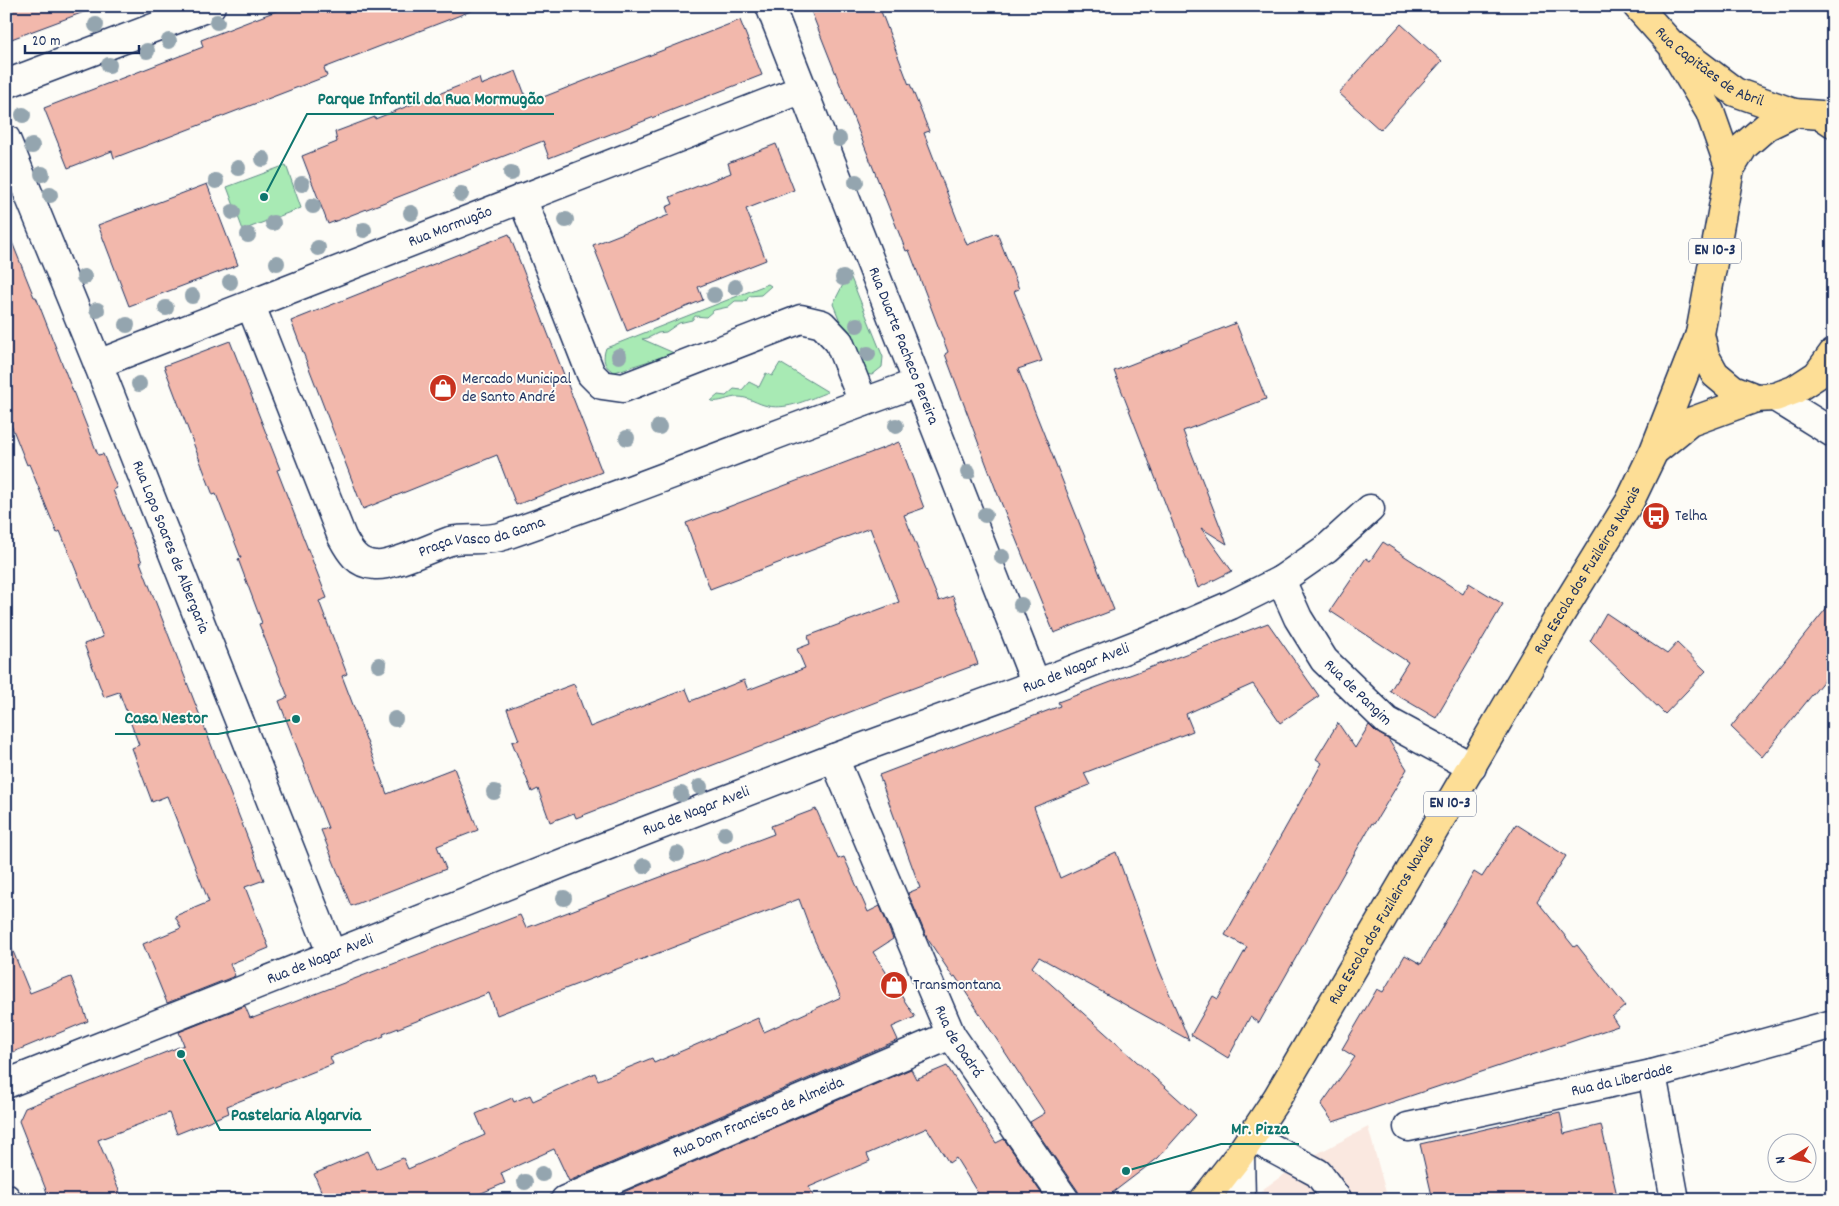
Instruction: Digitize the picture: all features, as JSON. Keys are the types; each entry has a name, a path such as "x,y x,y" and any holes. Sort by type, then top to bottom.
{"main road":[{"name":"Rua Capitães de Abril","path":"1637,6 1670,43 1735,92 1794,113"},
{"path":"1670,43 1710,112 1730,169"},
{"path":"1794,113 1829,115"},
{"name":"EN 10-3","path":"1794,113 1767,126 1744,146 1730,169 1700,334 1705,356 1715,374 1733,389 1766,397 1794,390 1817,375 1833,353"},
{"name":"Rua Escola dos Fuzileiros Navais","path":"1204,1200 1246,1146 1277,1098 1560,615 1615,526 1654,451 1700,334"},
{"name":"Rua Escola dos Fuzileiros Navais","path":"1654,451 1690,422 1766,397"}],"street":[{"path":"6,84 211,6"},
{"name":"Rua Duarte Pacheco Pereira","path":"770,6 1036,684"},
{"name":"Rua Mormugão","path":"98,364 251,306 803,89"},
{"name":"Rua Lopo Soares de Albergaria","path":"6,140 98,364 332,955"},
{"path":"522,198 591,374 602,385 623,388 801,319 822,324 839,342 864,402"},
{"name":"Praça Vasco da Gama","path":"251,306 342,537 351,554 361,561 375,565 387,564 452,541 500,537 615,497 917,383"},
{"path":"1766,397 1833,433"},
{"name":"Rua de Nagar Aveli","path":"6,1084 588,853 1164,634 1231,605 1281,580 1327,548 1370,509"},
{"name":"Rua de Pangim","path":"1281,580 1298,618 1324,660 1387,721 1472,767"},
{"name":"Rua de Dadrá","path":"834,758 952,1035 1064,1200"},
{"name":"Rua da Liberdade","path":"1408,1127 1652,1074 1833,1024"},
{"name":"Rua Dom Francisco de Almeida","path":"565,1200 952,1035"},
{"path":"1652,1074 1675,1200"},
{"path":"1242,1200 1246,1146 1318,1173 1338,1200"}],"shaded area":[{"path":"1368,1127 1388,1200 1260,1200 1263,1189 1307,1159"}],"green space":[{"path":"286,165 301,208 243,230 227,187"},
{"path":"849,273 883,357 882,367 872,375 863,374 860,370 833,304"},
{"path":"768,284 771,286 761,295 749,296 746,301 735,301 728,307 714,310 706,317 695,316 692,320 679,323 666,332 642,339 674,353 615,372 606,366 604,356 606,348"},
{"path":"780,363 828,392 798,403 776,407 738,397 711,401 718,395 726,396 734,389 742,390 749,382 759,387 766,373 772,376"}],"building":[{"path":"6,6 91,6 92,9 6,41"},
{"path":"289,6 476,6 476,9 324,68 327,76 114,158 112,151 68,168 44,108 203,47 201,40"},
{"path":"809,6 879,6 929,131 924,133 967,245 997,233 1019,289 1014,291 1042,361 1018,369 1114,610 1054,633 996,490 945,354 948,352 909,250 906,251"},
{"path":"740,20 762,75 549,158 543,141 328,224 302,156 337,142 335,132 375,117 375,119 479,78 481,85 516,71 528,103"},
{"path":"1401,24 1442,61 1380,130 1339,93"},
{"path":"776,144 794,190 746,209 766,260 698,287 703,300 627,331 593,245 669,215 666,207 673,204 670,197 731,173 728,163"},
{"path":"207,184 238,265 129,306 98,225"},
{"path":"6,232 8,232 34,297 36,297 98,455 103,454 117,488 113,490 142,562 140,562 264,880 245,887 269,948 230,964 235,976 167,1003 143,944 181,928 175,916 209,902 167,796 152,802 132,748 139,745 119,692 104,697 84,644 103,637 60,531 57,533 6,412"},
{"name":"Mercado Municipal de Santo André","path":"509,234 602,472 516,505 497,455 363,509 291,321"},
{"path":"1236,323 1266,399 1183,431 1227,544 1201,528 1232,571 1198,588 1114,371"},
{"path":"230,341 280,469 277,470 327,598 319,601 347,674 342,676 387,794 454,768 478,830 437,846 446,869 351,906 321,830 328,828 279,701 288,697 259,624 262,623 238,559 241,558 216,494 213,495 164,366"},
{"path":"899,442 924,508 904,515 939,601 953,596 978,664 576,818 574,813 550,822 538,789 532,792 512,742 519,740 507,709 574,684 590,727 686,689 691,701 744,680 748,690 805,668 797,649 810,644 808,636 899,602 870,528 710,589 686,523"},
{"path":"1383,542 1463,594 1469,583 1503,604 1436,718 1390,691 1408,662 1330,611 1366,558 1370,561"},
{"path":"1833,600 1833,669 1762,757 1731,727"},
{"path":"1606,613 1667,654 1677,643 1706,671 1665,714 1590,641"},
{"path":"1268,623 1319,696 1280,723 1253,684 1186,714 1193,731 1084,773 1090,785 1034,807 1060,878 1116,852 1156,962 1189,1040 1039,957 1032,967 1196,1115 1158,1158 1103,1200 1080,1200 1078,1191 1030,1122 1045,1113 955,976 953,977 927,938 908,893 920,888 879,775 1060,706 1058,702"},
{"path":"1338,723 1355,748 1369,725 1388,739 1407,769 1374,824 1372,823 1259,1023 1250,1017 1228,1058 1191,1035 1213,996 1218,999 1247,947 1225,935 1322,763 1316,759"},
{"path":"816,809 838,859 844,857 868,912 880,906 893,939 873,952 915,1017 892,1027 898,1040 569,1181 554,1149 501,1173 505,1183 465,1200 306,1200 322,1193 314,1174 368,1151 376,1169 403,1158 408,1169 485,1135 476,1114 512,1098 514,1102 530,1095 533,1101 595,1073 598,1080 652,1058 654,1063 758,1018 764,1032 841,997 814,939 799,899 497,1015 489,993 383,1034 384,1036 330,1057 333,1064 227,1106 229,1113 177,1134 169,1113 98,1140 123,1200 50,1200 19,1121 25,1108 184,1045 179,1032 245,1006 250,1018 253,1018 520,915 526,928 774,834 771,826"},
{"path":"1516,824 1566,856 1537,901 1574,947 1577,945 1625,1006 1612,1017 1618,1026 1333,1122 1321,1105 1355,1057 1342,1049 1377,989 1383,992 1405,955 1421,964 1474,872 1482,877"},
{"path":"6,939 8,939 30,993 71,977 88,1021 6,1055"},
{"path":"947,1066 996,1143 1004,1139 1046,1200 982,1200 956,1158 949,1163 927,1128 867,1154 870,1161 809,1187 815,1200 605,1200 911,1069 916,1079"},
{"path":"1560,1112 1564,1134 1601,1125 1618,1200 1433,1200 1420,1144"}],"place":[{"name":"Parque Infantil da Rua Mormugão","path":"264,197"},
{"name":"Mercado Municipal de Santo André","path":"443,388"},
{"name":"Telha","path":"1656,516"},
{"name":"Casa Nestor","path":"296,719"},
{"name":"Transmontana","path":"894,985"},
{"name":"Pastelaria Algarvia","path":"181,1054"},
{"name":"Mr. Pizza","path":"1126,1171"}]}
